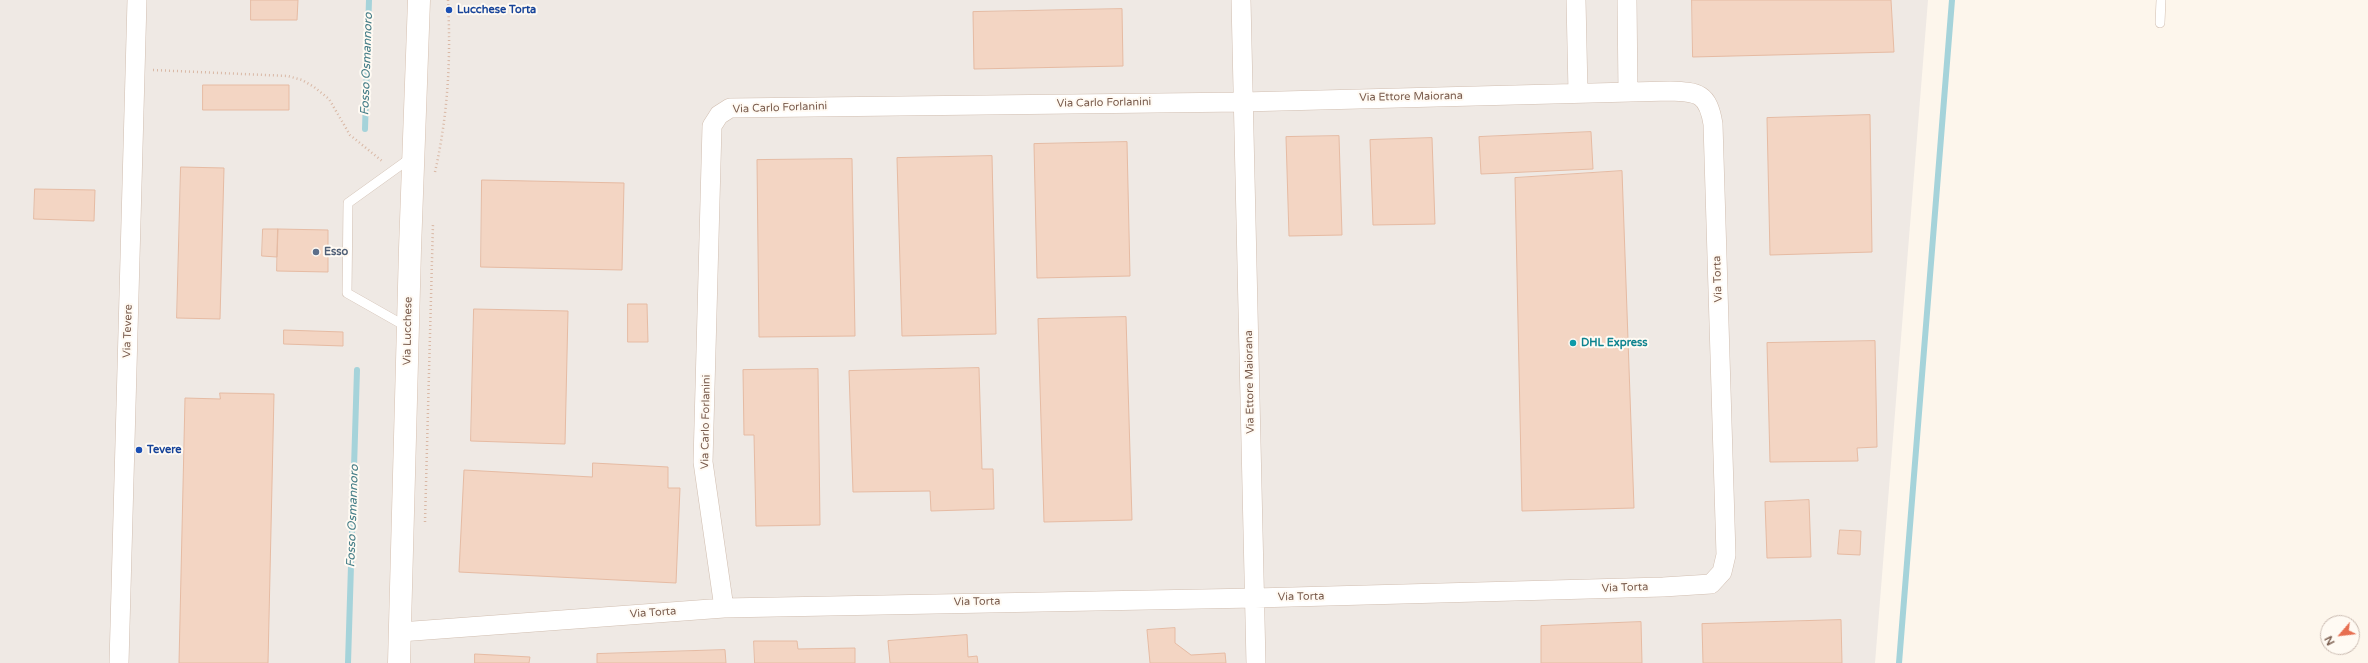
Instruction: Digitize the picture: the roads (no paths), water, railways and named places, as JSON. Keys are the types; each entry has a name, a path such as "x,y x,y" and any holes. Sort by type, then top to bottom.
{"main road":[{"name":"Via Lucchese","path":"399,663 413,157 419,0"}],"street":[{"name":"Via Tevere","path":"119,663 137,0"},
{"name":"Via Ettore Maiorana","path":"1241,0 1256,663"},
{"path":"1576,0 1578,92"},
{"path":"1626,0 1628,92"},
{"name":"Via Ettore Maiorana","path":"1243,102 1578,92 1693,92 1704,100"},
{"name":"Via Torta","path":"400,632 724,608 1255,598 1702,586 1717,580 1724,564 1725,539 1713,124 1709,106 1704,100"},
{"name":"Via Carlo Forlanini","path":"724,608 703,462 712,126 718,115 730,108 1243,102"}],"lane":[{"path":"2160,23 2161,0"},
{"path":"408,328 348,292 348,203 413,157"}],"waterway":[{"name":"Fosso Osmannoro","path":"365,129 369,0"},
{"path":"1899,663 1952,0"},
{"name":"Fosso Osmannoro","path":"348,663 357,370"}],"place":[{"name":"Lucchese Torta","path":"449,10"},
{"name":"Esso","path":"316,252"},
{"name":"DHL Express","path":"1573,343"},
{"name":"Tevere","path":"139,450"}]}
